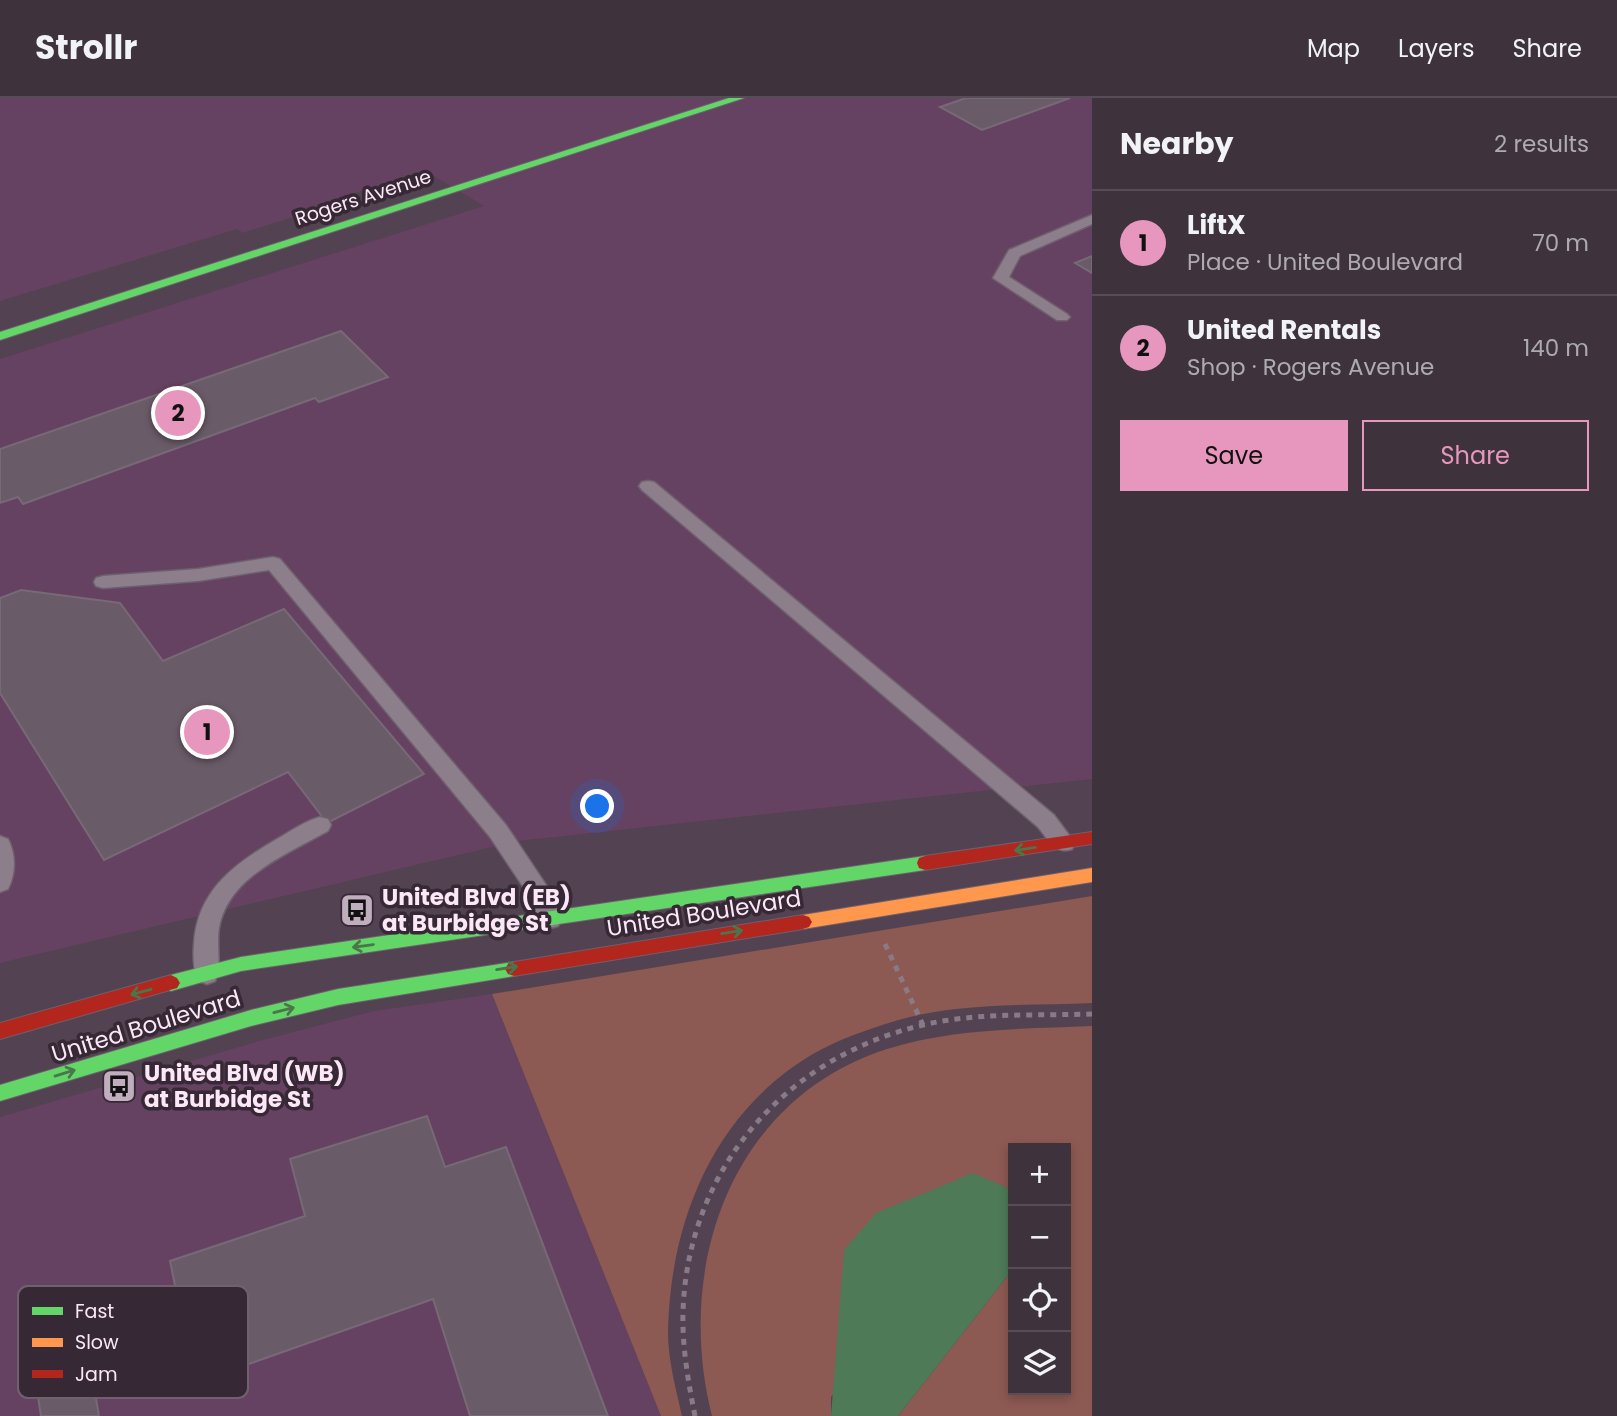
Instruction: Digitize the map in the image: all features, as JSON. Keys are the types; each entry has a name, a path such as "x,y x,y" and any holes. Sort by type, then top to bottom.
{"main road":[{"name":"Rogers Avenue","path":"0,335 739,98"},
{"name":"United Boulevard","path":"0,1031 241,964 1092,838"},
{"name":"United Boulevard","path":"0,1093 251,1018 338,997 1092,875"}],"lane":[{"path":"1062,317 1001,278 1014,253 1092,219"},
{"path":"648,486 1046,821 1064,843"},
{"path":"103,582 198,575 273,563 498,831 540,894 550,919"},
{"path":"207,974 202,950 210,920 225,888 265,858 320,825"},
{"path":"0,845 4,857 0,883"}],"path":[{"path":"870,910 923,1025"},
{"path":"695,1416 683,1334 684,1294 703,1208 739,1139 768,1107 795,1083 852,1049 923,1025 1092,1014"}],"shaded area":[{"path":"0,98 1092,98 1092,779 517,841 0,963 0,359 484,206 426,171 316,205 320,209 242,233 237,229 0,301"},
{"path":"1092,896 1092,1003 966,1008 892,1022 832,1044 813,1054 778,1078 749,1106 724,1138 704,1173 689,1211 678,1250 668,1332 671,1364 682,1416 661,1416 492,994"},
{"path":"492,994 661,1416 0,1416 0,1117 259,1041 374,1011"},
{"path":"1092,1026 1092,1416 898,1416 1008,1275 1008,1395 1071,1395 1071,1143 1008,1143 1008,1190 1006,1187 831,1397 831,1416 712,1416 702,1359 701,1302 710,1247 727,1195 753,1148 788,1106 833,1073 887,1049 912,1042 989,1031"},
{"path":"973,1173 1006,1187 1008,1275 898,1416 831,1416 844,1250 876,1213"}],"building":[{"path":"966,98 1070,98 982,130 940,107"},
{"path":"1092,256 1092,273 1075,263"},
{"path":"341,331 388,377 319,402 315,398 23,504 18,497 0,503 0,449"},
{"path":"21,590 120,603 163,661 284,609 424,774 327,823 288,772 104,860 0,693 0,598"},
{"path":"427,1116 445,1167 506,1147 608,1416 470,1416 433,1299 248,1364 248,1286 175,1286 170,1261 305,1216 290,1159"},
{"path":"38,1398 96,1398 99,1416 41,1416"}],"traffic: fast":[{"path":"0,336 739,98"},
{"path":"171,983 241,964 925,863"},
{"path":"0,1093 251,1018 338,997 514,969"}],"traffic: slow":[{"path":"803,922 1092,875"}],"traffic: jam":[{"path":"925,863 1092,838"},
{"path":"514,969 803,922"},
{"path":"0,1031 171,983"}],"place":[{"name":"United Rentals","path":"178,413"},
{"name":"LiftX","path":"207,732"},
{"name":"United Blvd (EB) at Burbidge St","path":"357,910"},
{"name":"United Blvd (WB) at Burbidge St","path":"119,1086"}]}
